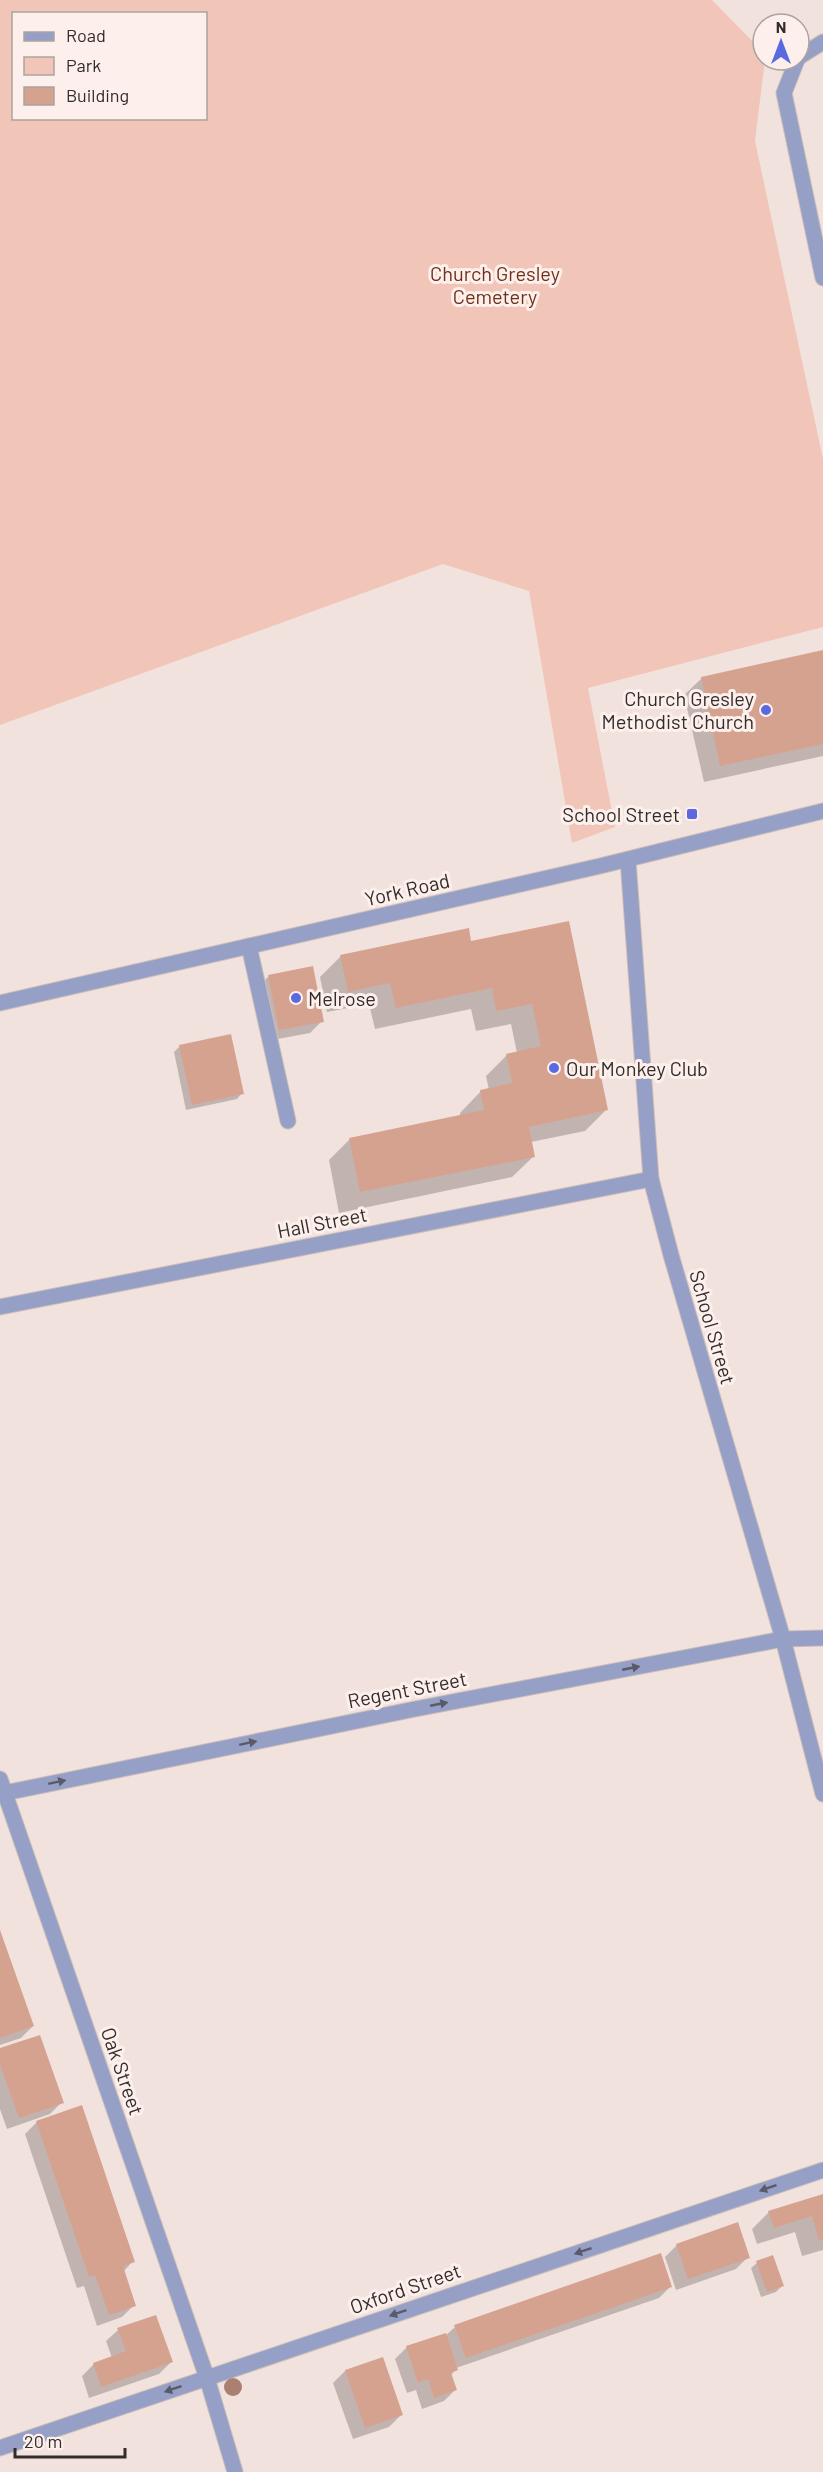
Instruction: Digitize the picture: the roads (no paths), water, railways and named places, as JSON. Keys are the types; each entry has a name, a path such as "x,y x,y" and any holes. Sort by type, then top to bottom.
{"street":[{"path":"792,72 784,93 788,121 823,278"},
{"name":"York Road","path":"0,1003 628,860 823,811"},
{"name":"School Street","path":"628,860 651,1179 670,1255 783,1639 823,1794"},
{"path":"249,946 288,1121"},
{"name":"Hall Street","path":"0,1307 651,1179"},
{"name":"Regent Street","path":"2,1788 783,1639 823,1638"},
{"name":"Oak Street","path":"2,1788 207,2378 235,2472"},
{"name":"Oxford Street","path":"0,2448 823,2170"}],"place":[{"name":"Church Gresley Methodist Church","path":"766,710"},
{"name":"School Street","path":"692,814"},
{"name":"Melrose","path":"296,998"},
{"name":"Our Monkey Club","path":"554,1068"}],"park label":[{"name":"Church Gresley Cemetery","path":"495,284"}]}
